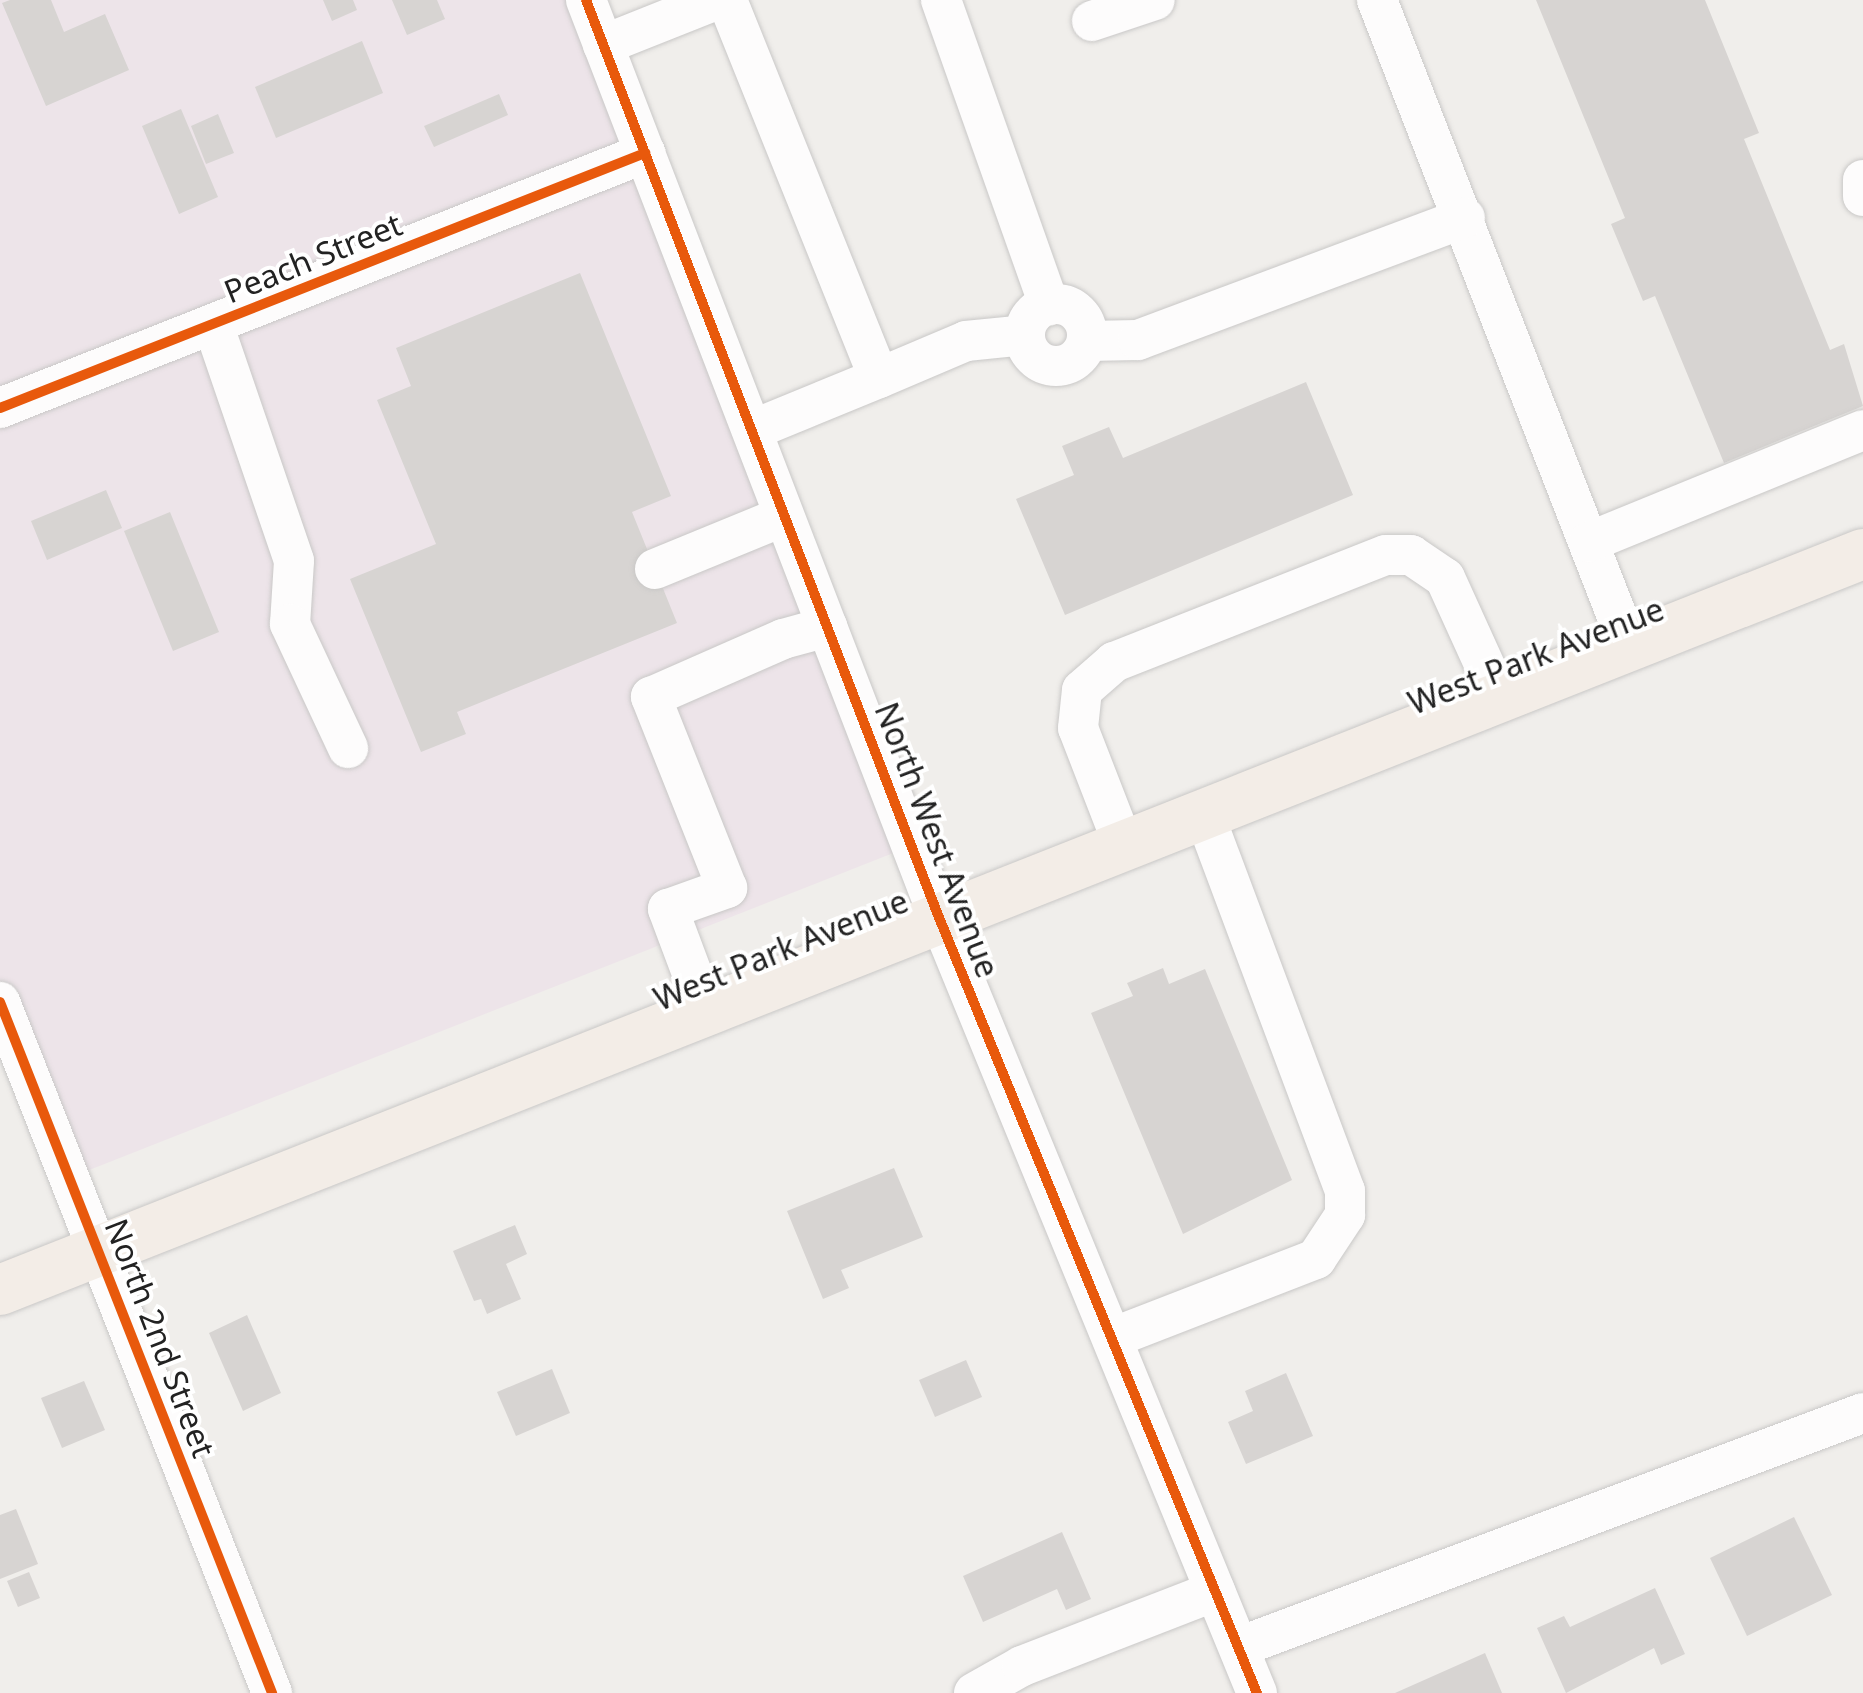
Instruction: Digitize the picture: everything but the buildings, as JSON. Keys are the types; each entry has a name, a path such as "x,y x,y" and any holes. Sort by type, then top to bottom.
{"main road":[{"name":"West Park Avenue","path":"0,1290 938,914 1863,554"}],"street":[{"name":"North West Avenue","path":"586,0 938,914 1257,1693"},
{"path":"603,45 716,0"},
{"path":"727,0 879,378"},
{"path":"941,0 1037,320 1039,361 1058,366 1077,358 1087,341 1138,340 1465,218"},
{"path":"1092,21 1155,0"},
{"path":"1377,0 1629,646"},
{"name":"Peach Street","path":"0,408 645,154"},
{"path":"1863,180 1863,196"},
{"path":"752,430 966,341 1037,320"},
{"path":"212,324 294,561 290,624 348,748"},
{"path":"1589,542 1863,430"},
{"path":"655,569 784,516"},
{"path":"1124,844 1078,728 1082,690 1114,662 1368,562 1411,555 1445,578 1499,697"},
{"path":"704,1008 668,909 727,888 651,697 783,639 827,627"},
{"path":"1112,1338 1316,1259 1345,1215 1346,1191 1204,813"},
{"name":"North 2nd Street","path":"0,1002 272,1693"},
{"path":"1238,1647 1863,1412"},
{"path":"974,1693 1022,1666 1216,1591"}],"shaded area":[{"path":"0,0 580,0 911,846 74,1176 0,991"}],"cycle path":[{"path":"586,0 938,915 1257,1693"},
{"path":"0,408 645,153"},
{"path":"0,1002 272,1693"}]}
